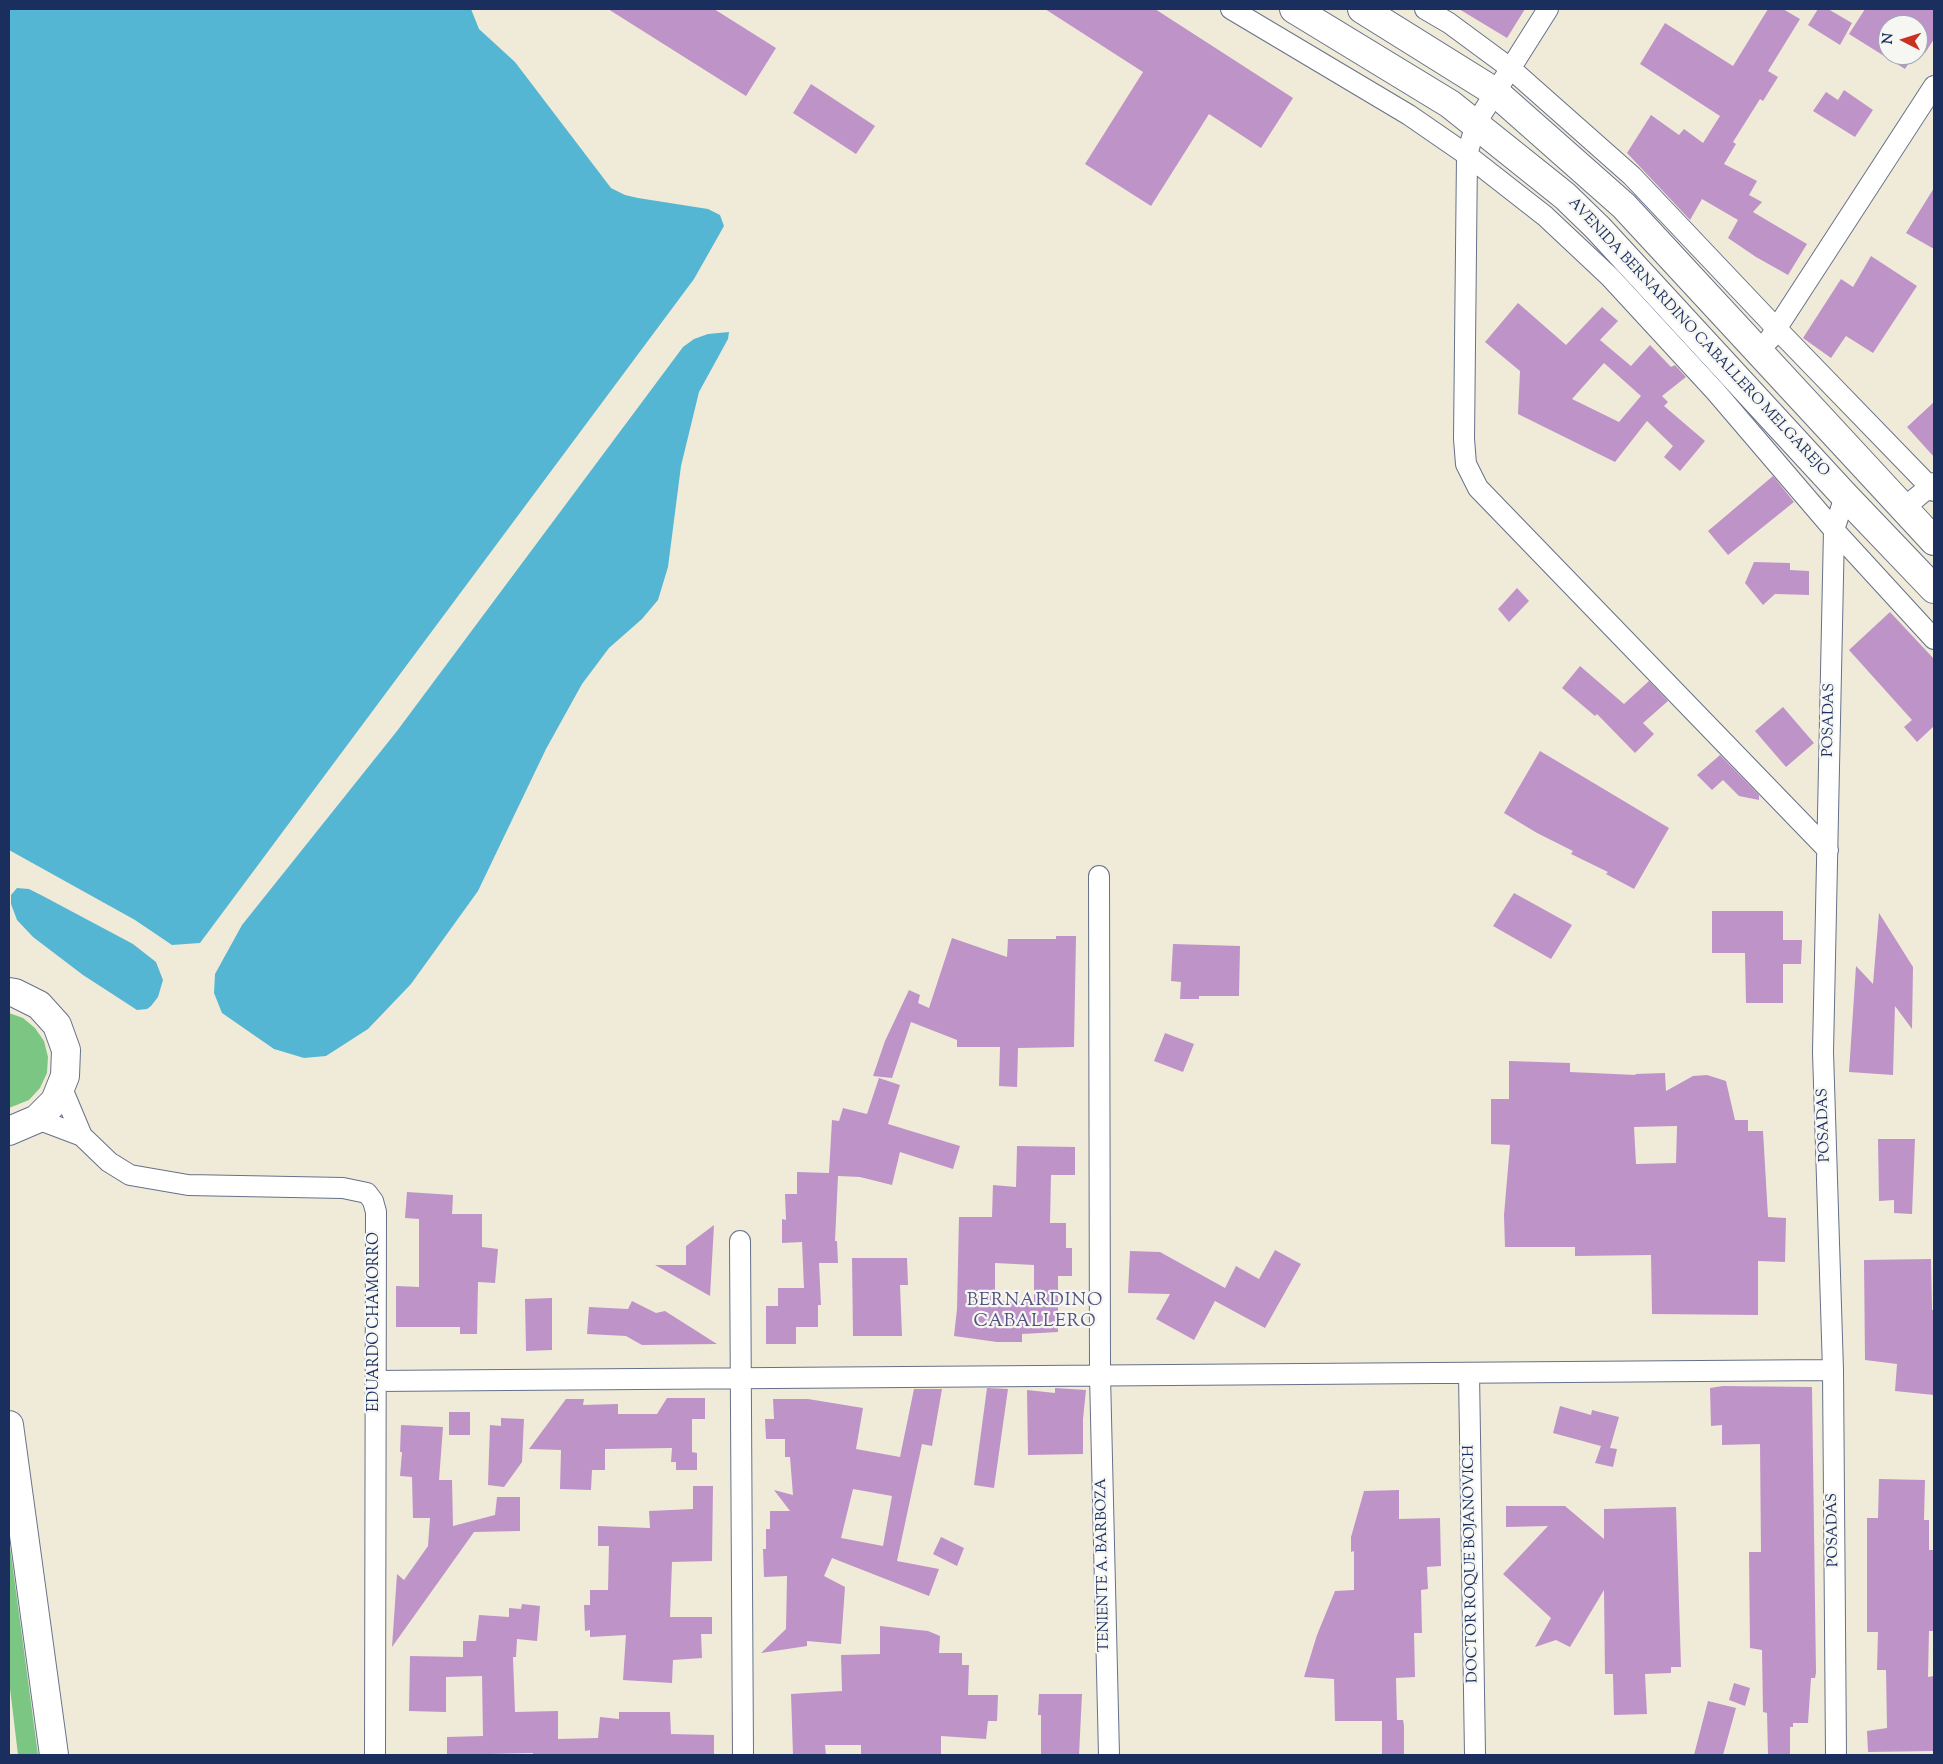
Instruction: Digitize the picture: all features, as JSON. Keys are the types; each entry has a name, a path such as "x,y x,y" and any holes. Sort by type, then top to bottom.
{"main road":[{"name":"AVENIDA BERNARDINO CABALLERO MELGAREJO","path":"1294,9 1450,104 1566,196 1592,222 1732,392 1845,496 1934,589"},
{"path":"1362,9 1468,73 1495,92 1624,206 1934,541"},
{"path":"9,992 16,993 39,1005 57,1025 66,1050 65,1076 55,1101 37,1120 9,1131"},
{"path":"9,1426 54,1755"}],"street":[{"path":"1231,9 1409,115 1467,155 1545,216 1732,392 1834,530 1934,639"},
{"path":"1425,9 1449,23 1510,68 1632,176 1777,330 1933,487 1904,508"},
{"path":"1548,9 1476,123 1467,155 1464,439 1466,464 1478,488 1828,850"},
{"path":"1760,354 1934,86"},
{"name":"POSADAS","path":"1836,1755 1833,1370 1823,1052 1834,530 1845,496"},
{"name":"TENIENTE A. BARBOZA","path":"1099,876 1100,1375 1109,1755"},
{"name":"EDUARDO CHAMORRO","path":"61,1086 82,1136 109,1162 130,1175 154,1181 188,1185 343,1188 367,1193 373,1201 376,1212 374,1755"},
{"name":"EDUARDO CHAMORRO","path":"37,1120 82,1136"},
{"path":"740,1241 743,1755"},
{"path":"375,1381 1833,1370"},
{"name":"DOCTOR ROQUE BOJANOVICH","path":"1470,1372 1475,1755"}],"green space":[{"path":"9,1013 23,1018 35,1028 44,1041 48,1057 47,1073 40,1088 29,1100 9,1108"},
{"path":"9,1539 38,1755 18,1755 9,1680"}],"water":[{"path":"9,9 471,9 479,29 515,62 611,188 625,195 638,198 708,209 720,215 724,226 694,279 200,943 172,945 135,920 9,850"},
{"path":"729,332 728,339 699,392 681,466 668,567 658,600 642,619 609,648 582,684 546,749 478,891 411,984 368,1029 326,1056 304,1058 274,1049 222,1013 214,993 215,974 242,925 397,731 683,347 694,339 708,334"},
{"path":"17,888 29,889 41,895 133,944 156,962 163,980 158,997 151,1006 147,1009 137,1010 83,975 33,937 17,920 11,904 11,895"}],"building":[{"path":"608,9 714,9 776,48 746,96"},
{"path":"1045,9 1155,9 1293,98 1261,148 1209,114 1151,206 1085,164 1143,72"},
{"path":"1459,9 1525,9 1507,38"},
{"path":"1768,9 1783,9 1800,19 1768,71 1778,77 1763,101 1760,99 1733,142 1736,144 1724,164 1757,181 1749,195 1762,202 1753,212 1807,244 1788,275 1728,238 1738,220 1702,199 1690,220 1627,153 1651,115 1679,135 1684,129 1703,143 1720,116 1640,64 1665,23 1733,66"},
{"path":"1818,9 1828,9 1852,23 1840,45 1808,25"},
{"path":"1865,9 1934,9 1934,39 1928,48 1928,15 1878,15 1878,52 1849,34"},
{"path":"1899,65 1908,65 1905,69"},
{"path":"811,84 875,126 856,154 793,113"},
{"path":"1844,90 1873,110 1855,137 1813,111 1826,92 1838,100"},
{"path":"1934,188 1934,249 1906,233"},
{"path":"1871,256 1917,286 1873,353 1846,336 1831,358 1803,338 1841,279 1853,287"},
{"path":"1518,303 1566,345 1602,307 1618,321 1600,340 1631,366 1650,345 1671,367 1675,365 1686,377 1662,396 1668,402 1664,406 1705,441 1680,471 1664,457 1673,446 1647,421 1615,462 1518,414 1520,371 1485,342","holes":["1604,363 1641,396 1619,422 1572,399"]},
{"path":"1934,402 1934,457 1907,427"},
{"path":"1773,476 1794,502 1728,555 1708,531"},
{"path":"1754,562 1790,563 1790,570 1809,571 1809,595 1775,594 1763,605 1745,583"},
{"path":"1517,588 1529,601 1509,622 1498,609"},
{"path":"1890,612 1934,659 1934,726 1917,742 1904,727 1912,720 1849,650"},
{"path":"1580,666 1624,704 1649,681 1668,701 1643,723 1654,734 1635,753 1597,714 1595,716 1562,688"},
{"path":"1783,707 1814,743 1786,767 1755,731"},
{"path":"1540,751 1669,828 1634,889 1606,874 1608,872 1571,854 1573,851 1537,833 1504,813"},
{"path":"1720,755 1759,795 1759,800 1739,796 1723,780 1712,790 1697,775"},
{"path":"1514,893 1572,925 1551,959 1493,926"},
{"path":"1712,911 1783,911 1783,940 1802,940 1801,964 1783,964 1783,1003 1746,1003 1745,953 1712,953"},
{"path":"1879,913 1913,967 1912,1029 1895,1006 1893,1075 1849,1072 1856,966 1873,984"},
{"path":"1056,936 1076,936 1074,1047 1018,1048 1017,1087 999,1086 1000,1047 957,1047 957,1040 911,1022 892,1078 873,1076 885,1041 909,990 920,995 918,1003 929,1008 952,938 1007,957 1008,939 1056,939"},
{"path":"1173,944 1240,946 1239,996 1199,996 1199,999 1180,999 1181,982 1171,981"},
{"path":"1165,1033 1194,1044 1183,1072 1154,1061"},
{"path":"1509,1061 1570,1063 1570,1072 1636,1075 1665,1073 1666,1091 1693,1076 1707,1075 1726,1081 1735,1120 1748,1120 1748,1131 1763,1131 1768,1217 1786,1218 1785,1262 1758,1261 1758,1315 1652,1314 1651,1255 1575,1256 1575,1247 1505,1247 1504,1215 1510,1145 1491,1144 1491,1099 1509,1099","holes":["1677,1126 1676,1163 1636,1164 1634,1127"]},
{"path":"879,1078 900,1085 888,1124 960,1146 953,1169 900,1152 892,1185 860,1177 838,1176 835,1241 837,1241 838,1263 819,1263 821,1305 818,1305 818,1327 796,1327 796,1344 766,1344 766,1306 778,1306 778,1288 804,1288 802,1242 782,1243 782,1219 786,1220 785,1194 797,1194 797,1172 829,1173 832,1120 839,1121 843,1108 867,1114"},
{"path":"1878,1139 1915,1139 1912,1214 1894,1213 1894,1200 1879,1201"},
{"path":"1017,1146 1075,1147 1075,1175 1051,1175 1050,1223 1066,1223 1066,1248 1072,1248 1072,1276 1058,1276 1058,1332 1022,1334 1022,1342 997,1342 954,1336 957,1309 959,1217 992,1217 993,1185 1016,1187","holes":["995,1263 1034,1265 1034,1301 995,1301"]},
{"path":"407,1192 453,1195 452,1214 482,1214 482,1247 498,1249 495,1283 478,1282 477,1334 460,1334 460,1327 396,1327 396,1286 419,1287 419,1219 405,1218"},
{"path":"714,1225 710,1296 655,1265 686,1265 686,1246"},
{"path":"1275,1250 1301,1264 1265,1328 1215,1301 1194,1340 1156,1319 1170,1294 1128,1293 1130,1251 1160,1252 1225,1288 1236,1266 1259,1279"},
{"path":"852,1258 907,1258 908,1285 900,1285 902,1336 853,1336"},
{"path":"1931,1259 1932,1310 1934,1310 1934,1395 1895,1391 1897,1364 1865,1360 1864,1260"},
{"path":"552,1298 552,1350 526,1351 525,1299"},
{"path":"632,1301 656,1313 665,1311 717,1344 642,1345 626,1336 587,1334 589,1307 628,1309"},
{"path":"1723,1386 1812,1387 1816,1673 1815,1678 1811,1678 1808,1723 1793,1723 1793,1727 1790,1727 1790,1755 1768,1755 1767,1713 1763,1712 1762,1650 1750,1648 1749,1552 1761,1552 1760,1444 1722,1445 1722,1425 1711,1426 1710,1388"},
{"path":"987,1388 1008,1389 994,1488 974,1485"},
{"path":"1055,1388 1086,1390 1083,1419 1083,1454 1028,1455 1027,1390 1055,1393"},
{"path":"914,1389 942,1389 932,1446 922,1444 897,1561 939,1569 929,1596 832,1558 824,1576 845,1587 841,1644 807,1641 807,1646 761,1653 786,1629 787,1576 764,1577 763,1549 766,1549 766,1529 770,1529 770,1511 790,1511 774,1490 793,1495 790,1457 785,1457 785,1439 766,1439 765,1419 774,1419 773,1399 808,1399 863,1408 856,1449 900,1457","holes":["853,1489 892,1496 883,1546 841,1538"]},
{"path":"667,1398 705,1398 705,1419 692,1419 692,1452 697,1453 697,1470 676,1470 676,1462 671,1462 672,1448 605,1449 605,1470 592,1470 591,1490 560,1489 561,1450 529,1449 566,1399 584,1399 583,1405 618,1404 618,1414 657,1414"},
{"path":"1560,1406 1591,1415 1592,1410 1619,1417 1610,1448 1617,1449 1613,1467 1595,1463 1601,1446 1553,1433"},
{"path":"449,1412 470,1412 470,1435 449,1435"},
{"path":"501,1418 524,1419 522,1462 504,1487 488,1485 490,1425 501,1426"},
{"path":"401,1425 443,1427 439,1480 452,1480 453,1526 495,1515 497,1497 520,1497 520,1531 474,1532 392,1647 397,1574 404,1580 428,1546 430,1518 413,1518 412,1477 400,1476 402,1452 400,1452"},
{"path":"1879,1479 1925,1480 1924,1520 1929,1520 1929,1550 1934,1550 1934,1631 1929,1631 1928,1677 1934,1676 1934,1751 1868,1752 1867,1731 1887,1728 1886,1670 1877,1670 1878,1632 1867,1632 1867,1518 1878,1518"},
{"path":"693,1486 713,1486 712,1561 672,1562 670,1617 712,1617 712,1634 701,1634 702,1658 673,1660 672,1683 623,1680 626,1635 590,1637 590,1630 585,1631 584,1605 590,1605 590,1590 608,1590 609,1546 598,1546 598,1526 650,1528 649,1511 693,1509"},
{"path":"1399,1490 1399,1519 1440,1518 1441,1566 1427,1567 1428,1589 1421,1590 1422,1633 1414,1633 1415,1677 1396,1678 1397,1720 1403,1720 1404,1755 1382,1755 1382,1721 1335,1721 1334,1679 1304,1677 1317,1635 1335,1591 1354,1590 1354,1551 1351,1552 1351,1537 1364,1491"},
{"path":"1506,1506 1565,1506 1604,1539 1604,1509 1676,1507 1681,1667 1671,1667 1671,1673 1645,1674 1647,1714 1614,1715 1613,1674 1605,1674 1604,1590 1570,1647 1556,1640 1535,1647 1551,1618 1503,1574 1548,1526 1506,1527"},
{"path":"941,1537 964,1548 957,1566 933,1554"},
{"path":"522,1604 540,1606 537,1641 517,1639 516,1657 513,1657 515,1712 558,1711 558,1739 598,1738 600,1717 619,1719 619,1712 670,1712 671,1734 714,1735 714,1755 533,1755 533,1753 447,1755 447,1737 483,1736 482,1676 446,1677 446,1712 409,1711 410,1656 463,1657 463,1641 476,1641 479,1615 509,1617 509,1608 521,1609"},
{"path":"880,1626 928,1631 940,1636 939,1653 962,1653 962,1665 969,1665 968,1695 998,1695 997,1721 988,1721 986,1739 941,1736 941,1755 861,1755 861,1745 825,1745 826,1755 793,1755 791,1694 842,1691 841,1655 880,1654"},
{"path":"1734,1683 1750,1688 1745,1706 1729,1700"},
{"path":"1039,1694 1082,1694 1079,1755 1041,1755 1041,1715 1038,1715"},
{"path":"1708,1701 1736,1708 1723,1755 1694,1755"}],"district":[{"name":"BERNARDINO CABALLERO","path":"1035,1312"}]}
